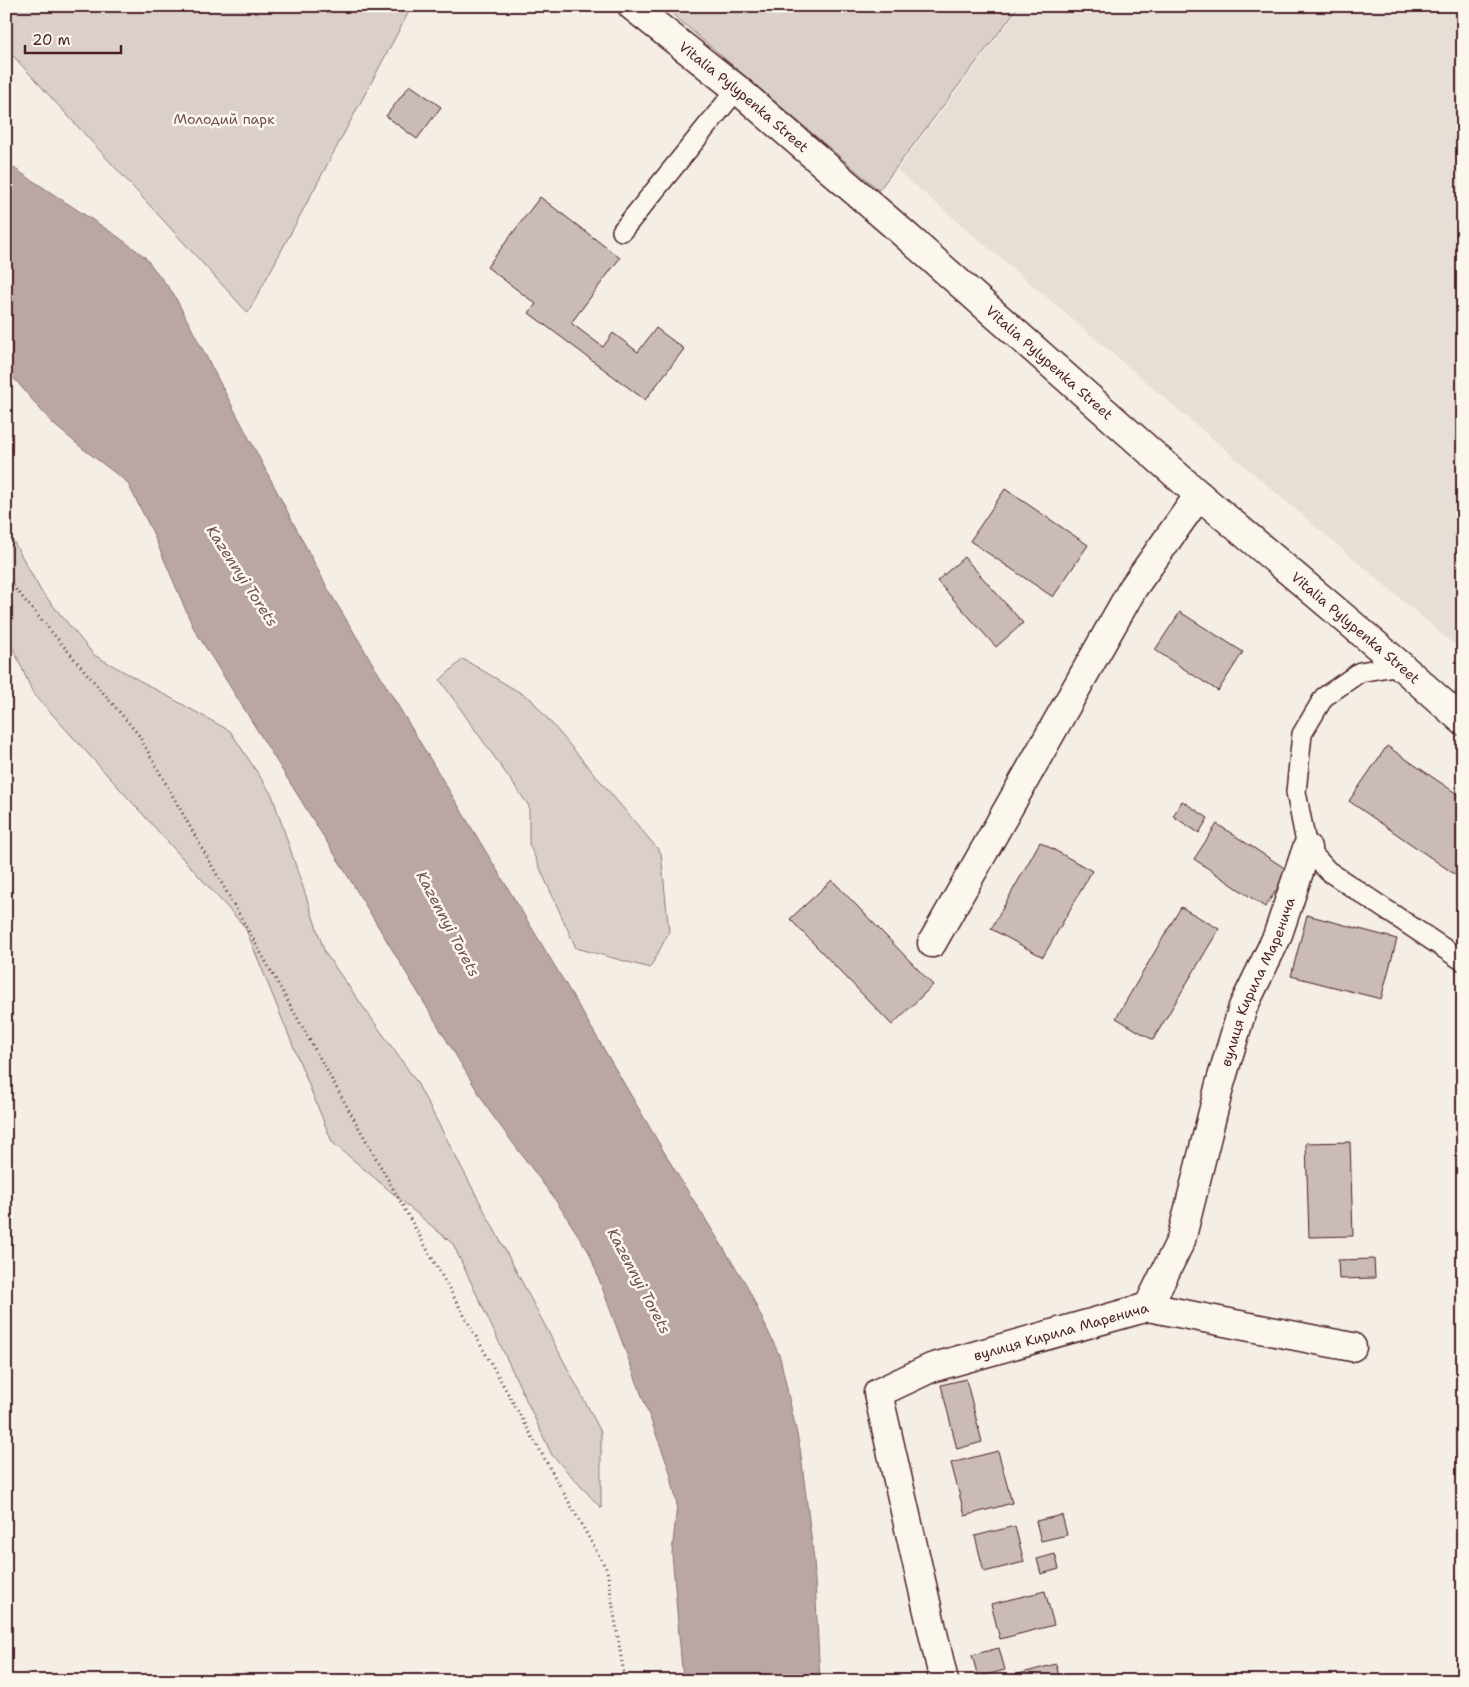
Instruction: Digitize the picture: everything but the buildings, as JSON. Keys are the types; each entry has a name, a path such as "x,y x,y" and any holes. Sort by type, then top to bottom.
{"street":[{"name":"Vitalia Pylypenka Street","path":"632,6 737,89 1199,495 1400,665 1463,721"},
{"path":"932,943 1133,588 1199,495"},
{"name":"вулиця Кирила Маренича","path":"944,1681 878,1393 931,1368 1148,1307 1181,1240 1220,1084 1243,1007 1276,937 1307,848"},
{"path":"1148,1307 1352,1347"}],"lane":[{"path":"622,231 737,89"},
{"path":"1400,665 1360,672 1324,697 1302,734 1296,792 1307,848 1328,871 1463,961"}],"path":[{"path":"6,578 138,734 607,1570 626,1681"}],"shaded area":[{"path":"1021,6 1463,6 1463,652 897,170"}],"green space":[{"name":"Молодий парк","path":"6,6 412,6 248,313 6,48"},
{"path":"663,6 1019,6 879,190"},
{"path":"6,528 41,591 94,655 230,731 272,795 325,953 416,1081 601,1432 601,1508 552,1455 453,1244 332,1142 245,927 33,693 6,632"},
{"path":"463,659 531,699 661,853 669,932 650,968 576,948 529,844 529,806 440,680"}],"water":[{"name":"Kazennyi Torets","path":"6,163 144,256 173,293 329,591 571,993 677,1174 746,1284 780,1357 800,1448 814,1560 820,1681 683,1681 672,1553 677,1505 670,1472 589,1252 556,1201 490,1112 340,863 193,627 152,531 127,482 52,423 6,369"}]}
